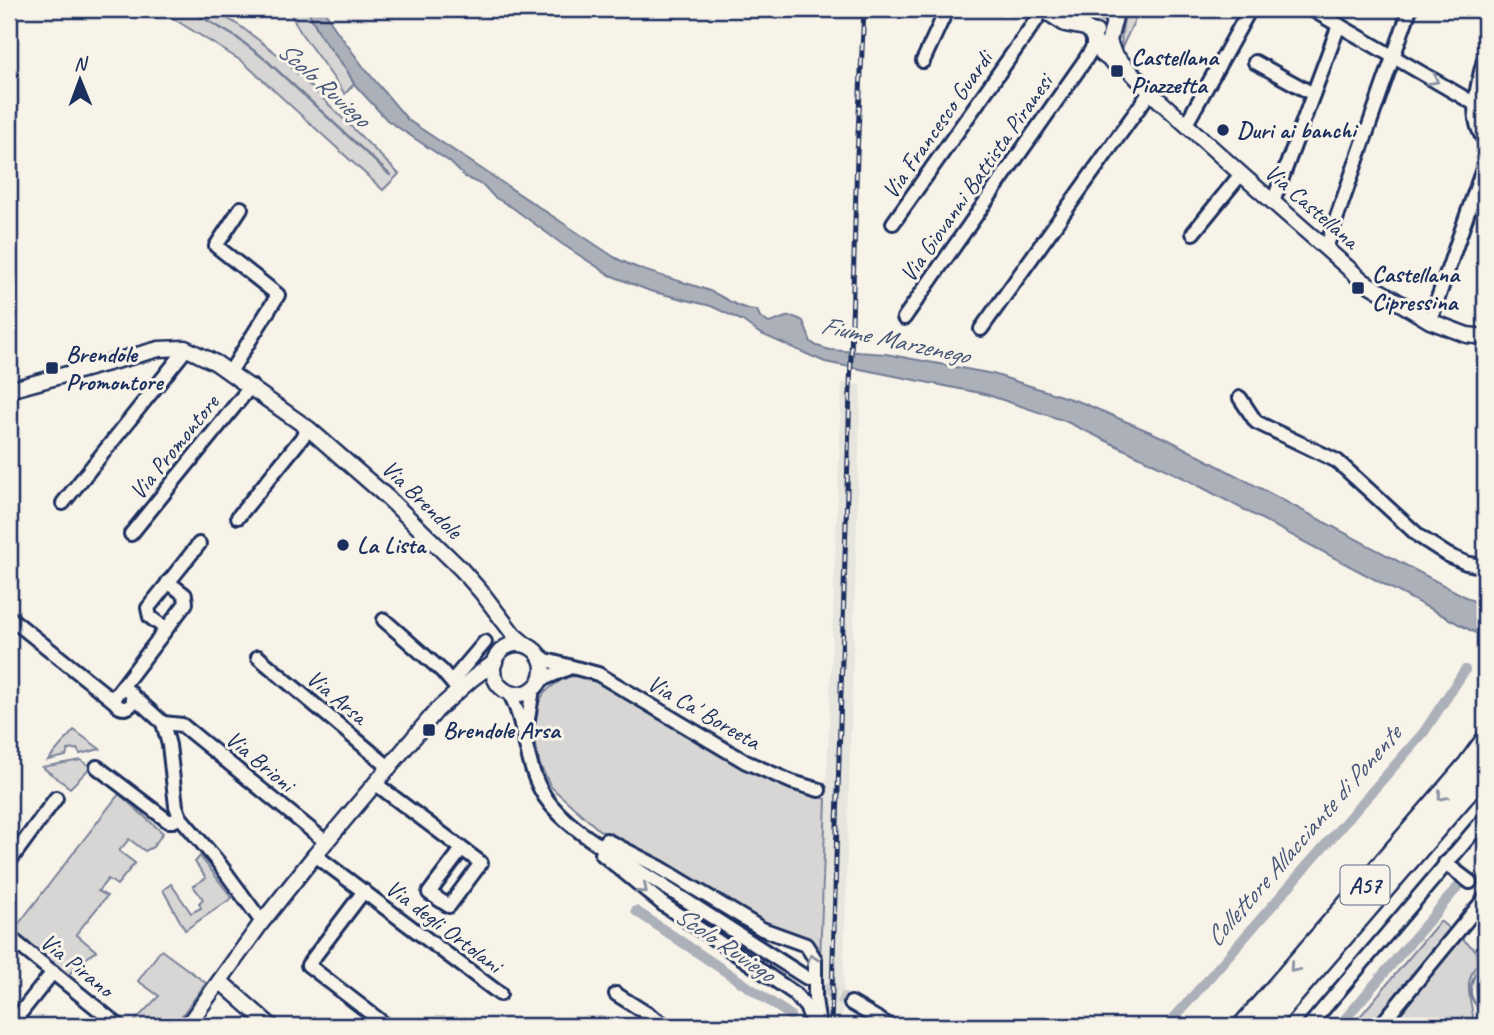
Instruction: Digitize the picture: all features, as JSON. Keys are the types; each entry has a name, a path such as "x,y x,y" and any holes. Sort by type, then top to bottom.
{"highway":[{"name":"A57","path":"1244,1026 1485,743"},
{"name":"A57","path":"1265,1026 1485,769"}],"street":[{"path":"923,61 947,9"},
{"path":"1026,9 1041,12"},
{"path":"1057,9 1068,9"},
{"name":"Via Castellana","path":"1080,9 1080,19 1102,54 1130,73"},
{"path":"1186,124 1250,9"},
{"path":"1311,9 1475,104"},
{"path":"1326,248 1410,9"},
{"name":"Via Castellana","path":"1041,12 1089,32 1102,32 1114,13"},
{"name":"Via Francesco Guardi","path":"893,223 1041,12"},
{"name":"Via Castellana","path":"1114,13 1109,35 1110,46 1130,73 1363,281 1430,321 1467,335 1485,337"},
{"path":"1273,202 1339,25"},
{"name":"Via Giovanni Battista Piranesi","path":"904,318 1083,63 1093,47 1089,32"},
{"path":"1485,56 1475,104 1475,120 1485,141"},
{"path":"1083,63 1091,59 1112,62"},
{"path":"1255,62 1313,94"},
{"path":"981,328 1150,92"},
{"path":"1430,321 1485,163"},
{"path":"1193,233 1241,174"},
{"path":"230,372 278,295 216,246 242,208"},
{"path":"9,390 143,352 185,348 63,503"},
{"name":"Via Brendole","path":"185,348 251,386 357,469 446,554 482,593 514,635 526,645"},
{"name":"Via Promontore","path":"131,534 251,386"},
{"path":"1240,398 1256,422 1337,461 1420,537 1448,555 1485,567"},
{"path":"238,517 309,429"},
{"path":"166,629 149,617 147,610 199,544"},
{"path":"168,582 187,599 117,696 118,706 127,708 132,704 132,695 163,723 180,817 218,862 262,922"},
{"name":"Via Brendole","path":"495,610 502,636 498,657"},
{"path":"9,617 117,696"},
{"path":"384,620 457,686"},
{"path":"187,1026 262,922 315,855 457,686 485,642"},
{"path":"457,686 512,645 526,645 539,655 543,663 525,735"},
{"name":"Via Ca' Boreeta","path":"539,655 598,674 746,762 792,782 819,790"},
{"name":"Via Arsa","path":"258,657 390,768"},
{"path":"498,657 494,669 525,735 530,764 541,790 553,807 611,852 807,978"},
{"path":"457,686 482,682 518,694 571,667"},
{"name":"Via Brioni","path":"163,723 182,724 326,842"},
{"path":"97,766 168,821 180,817"},
{"path":"376,784 481,863 449,906 429,893 462,849"},
{"path":"9,862 56,798"},
{"path":"1309,1026 1485,818"},
{"path":"575,826 659,867 762,929 806,945 815,959 816,1026"},
{"path":"575,826 598,851 649,894 794,993 806,1007 816,1026"},
{"name":"Via degli Ortolani","path":"315,855 500,994"},
{"path":"1445,863 1465,878"},
{"name":"Via degli Ortolani","path":"363,891 307,965 387,1026"},
{"path":"1380,1026 1485,898"},
{"name":"Via Pirano","path":"9,937 119,1026"},
{"path":"10,1026 53,972"},
{"path":"221,982 271,1026"},
{"path":"616,994 647,1021 667,1026"},
{"path":"851,1003 890,1026"}],"shaded area":[{"path":"158,9 212,9 240,26 281,57 399,174 383,190 243,62"},
{"path":"288,9 307,9 322,38 347,70 354,84 345,94 301,33"},
{"path":"307,9 324,9 365,69 408,120 614,257 649,272 707,290 744,308 757,310 760,317 769,323 786,317 798,318 803,321 811,342 817,346 830,350 886,354 993,374 1083,403 1169,440 1485,607 1485,638 1188,480 1065,421 985,394 825,362 759,333 743,321 711,306 650,291 610,275 494,197 484,186 465,177 450,162 387,120 354,84 347,70 322,38"},
{"path":"1088,9 1105,9 1106,17 1102,21 1092,22 1088,17"},
{"path":"1124,9 1140,9 1122,47 1121,37"},
{"path":"842,383 861,385 842,1026 824,1026 820,1004 820,959"},
{"path":"576,676 616,687 743,765 826,799 820,959 670,870 671,866 599,830 551,787 540,765 535,745 534,713 544,693 560,681 560,678"},
{"path":"74,730 100,749 80,754 77,749 68,750 66,756 48,760"},
{"path":"81,760 91,767 70,788 42,767"},
{"path":"119,794 163,833 153,847 145,851 129,839 119,851 135,863 117,885 108,879 98,891 107,896 76,934 96,951 76,966 66,979 10,935"},
{"path":"200,856 232,898 185,930 163,890 171,884 191,913 201,908 199,903 203,899 193,886 206,878 195,862"},
{"path":"1440,921 1483,956 1469,982 1474,1026 1352,1026"},
{"path":"161,950 206,983 174,1026 130,1026 159,996 138,981"},
{"path":"1485,966 1485,1015 1476,984"}],"waterway":[{"name":"Scolo Ruviego","path":"188,9 236,37 265,59 390,175"},
{"name":"Collettore Allacciante di Ponente","path":"1167,1026 1424,732 1465,670"},
{"path":"1339,1026 1462,882"},
{"name":"Scolo Ruviego","path":"636,911 790,1015"},
{"path":"1478,1026 1481,1013 1472,998 1471,988 1476,973 1485,961"}],"tunnel":[{"path":"808,979 851,1003"}],"railway":[{"path":"831,1026 857,155 864,9"}],"place":[{"name":"Castellana Piazzetta","path":"1117,71"},
{"name":"Duri ai banchi","path":"1223,130"},
{"name":"Castellana Cipressina","path":"1358,288"},
{"name":"Brendole Promontore","path":"52,368"},
{"name":"La Lista","path":"343,545"},
{"name":"Brendole Arsa","path":"429,730"}],"water label":[{"name":"Fiume Marzenego","path":"895,340"}]}
